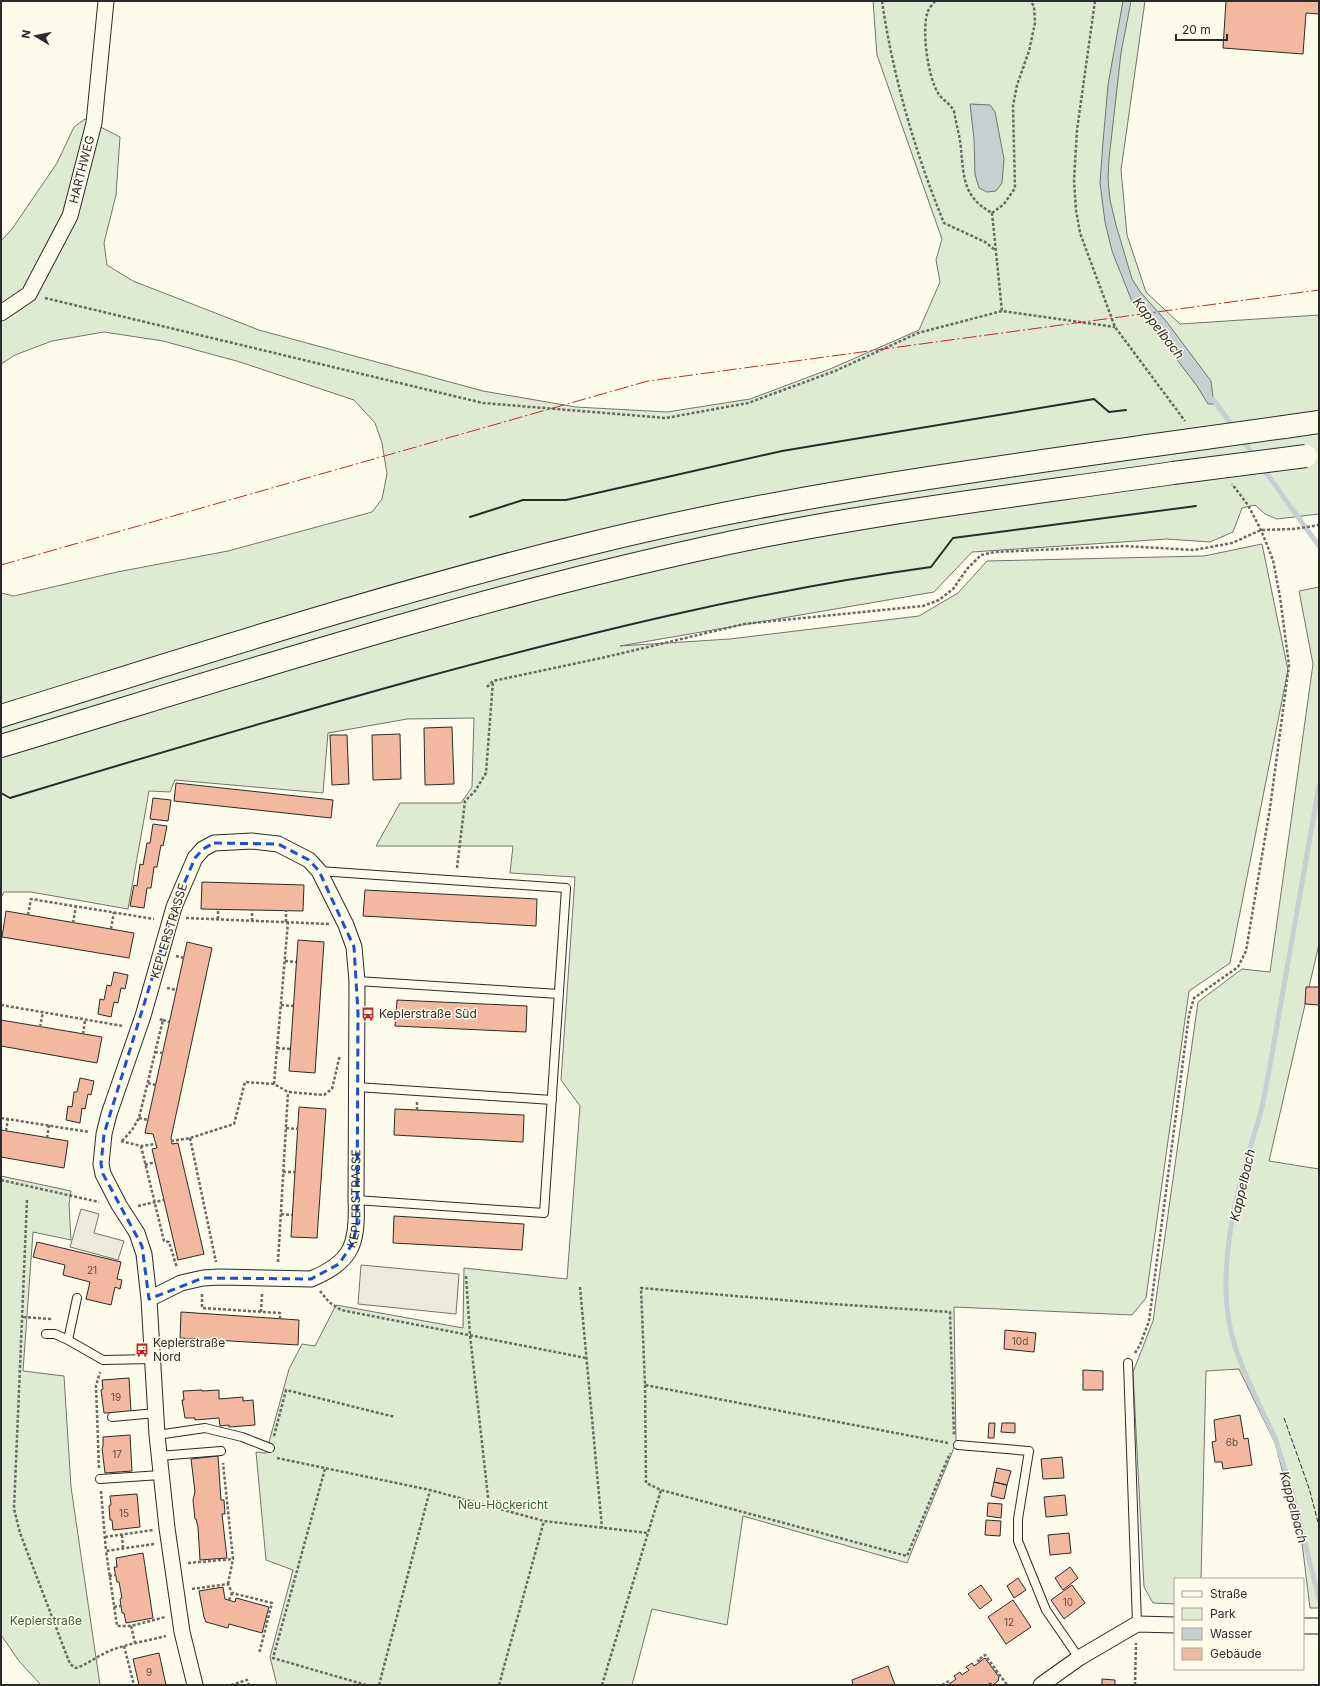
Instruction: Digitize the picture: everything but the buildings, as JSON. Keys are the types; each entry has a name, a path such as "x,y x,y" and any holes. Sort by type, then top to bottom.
{"highway":[{"path":"1,716 453,578 587,544 710,516 876,485 1319,422"},
{"path":"1,746 439,614 575,577 703,548 868,518 1173,473 1312,455"}],"street":[{"name":"HARTHWEG","path":"1,313 29,294 70,216 94,123 106,1"},
{"name":"KEPLERSTRASSE","path":"149,1299 181,1283 203,1278 311,1279 331,1270 339,1264 348,1254 353,1243 357,1224 357,981 354,946 346,924 319,871 309,860 278,844 252,841 214,843 203,849 195,858 185,879 171,920 141,1023 109,1114 101,1164 103,1174 119,1205 137,1233 142,1246 149,1299 157,1435 161,1475 179,1613 193,1685"},
{"path":"1041,1685 1079,1658 1136,1624 1174,1625"}],"lane":[{"path":"319,871 566,888 544,1213 356,1200"},
{"path":"357,981 559,994"},
{"path":"357,1087 552,1100"},
{"path":"68,1340 77,1298"},
{"path":"46,1334 55,1334 104,1360 153,1359"},
{"path":"1128,1363 1136,1624"},
{"path":"112,1417 156,1413"},
{"path":"157,1435 206,1428 242,1437 270,1448"},
{"path":"956,1445 1029,1451 1018,1519 1018,1541 1046,1610 1079,1658"},
{"path":"159,1456 221,1451"},
{"path":"100,1479 161,1475"}],"path":[{"path":"882,1 896,79 931,191 944,223 985,242 995,250"},
{"path":"935,1 928,11 925,26 930,75 938,94 950,104 954,111 966,187 973,199 982,208 992,213"},
{"path":"992,213 1004,204 1014,188 1013,106 1017,85 1029,51 1035,23 1034,6 1030,1"},
{"path":"1095,1 1077,130 1074,180 1076,210 1080,233 1115,328 1186,422"},
{"path":"992,213 1002,311"},
{"path":"29,294 483,403 666,418 748,403 835,371 918,333 1002,311 1115,328"},
{"path":"1128,1363 1140,1345 1149,1321 1189,1015 1194,998 1238,967 1246,951 1270,808 1289,665 1274,560 1248,504 1229,479"},
{"path":"487,687 493,681 606,657 744,624 923,606 939,600 953,589 967,569 981,555 995,552 1124,546 1194,550 1232,543 1261,530 1294,529 1319,526"},
{"path":"455,880 465,801 475,791 486,773 493,681"},
{"path":"28,915 31,899 171,920 346,924"},
{"path":"73,922 76,906"},
{"path":"218,909 218,920"},
{"path":"252,910 252,921"},
{"path":"274,1084 287,922 286,910"},
{"path":"111,929 114,912"},
{"path":"284,961 296,962"},
{"path":"1,1005 85,1020 141,1023 163,1020 169,1022"},
{"path":"281,1005 293,1006"},
{"path":"40,1027 43,1012"},
{"path":"82,1034 85,1020"},
{"path":"122,1141 132,1130 139,1118 163,1020"},
{"path":"171,1141 190,1138 234,1124 245,1082 274,1084 288,1092 324,1095 332,1089 343,1041 356,1041"},
{"path":"277,1048 290,1049"},
{"path":"156,1052 163,1053"},
{"path":"148,1083 156,1085"},
{"path":"277,1279 288,1092"},
{"path":"1,1118 49,1125 104,1141 122,1141 141,1146 156,1144"},
{"path":"139,1118 148,1120"},
{"path":"6,1131 8,1119"},
{"path":"47,1138 49,1125"},
{"path":"286,1128 298,1129"},
{"path":"190,1138 219,1277"},
{"path":"141,1146 164,1241 174,1241"},
{"path":"145,1165 155,1162"},
{"path":"283,1172 295,1172"},
{"path":"1,1180 87,1200 119,1205"},
{"path":"27,1200 14,1509 18,1527 70,1664 76,1668 107,1652 124,1646 182,1632"},
{"path":"155,1202 164,1200"},
{"path":"281,1214 292,1215"},
{"path":"169,1242 181,1283"},
{"path":"466,1276 470,1335 489,1506"},
{"path":"201,1313 203,1278"},
{"path":"311,1279 329,1302 341,1310 586,1358"},
{"path":"580,1287 602,1528"},
{"path":"641,1288 818,1303 950,1312 956,1445 907,1556 661,1490 646,1483 645,1384 641,1288"},
{"path":"202,1308 280,1313 280,1318"},
{"path":"240,1316 241,1311"},
{"path":"645,1384 956,1445"},
{"path":"395,1417 286,1390 270,1448 270,1456 325,1469 430,1490 544,1521 648,1533"},
{"path":"221,1451 232,1559 228,1584 232,1593 229,1600"},
{"path":"325,1469 273,1658 366,1685"},
{"path":"100,1479 106,1551 117,1626 131,1626 179,1613"},
{"path":"379,1685 430,1490"},
{"path":"602,1685 661,1490"},
{"path":"499,1685 544,1521"},
{"path":"225,1532 230,1531"},
{"path":"105,1537 122,1535 168,1535"},
{"path":"122,1535 123,1549"},
{"path":"106,1551 123,1549 168,1535"},
{"path":"189,1562 232,1559"},
{"path":"109,1576 116,1575"},
{"path":"176,1592 228,1584"},
{"path":"232,1593 272,1603 259,1654"},
{"path":"254,1603 255,1599"},
{"path":"114,1607 121,1606"},
{"path":"1135,1685 1136,1624"},
{"path":"131,1626 135,1643"},
{"path":"124,1646 134,1685"},
{"path":"980,1662 978,1660 985,1654 1007,1685"},
{"path":"231,1685 248,1680 249,1685"},
{"path":"942,1685 949,1681 950,1683"}],"highlighted area":[{"path":"214,843 278,844 309,860 319,871 354,947 358,1013 357,1224 353,1243 339,1264 311,1279 203,1278 149,1299 142,1246 103,1174 101,1164 104,1134 174,907 195,858 203,849"}],"green space":[{"name":"Neu-Höckericht","path":"873,1 1145,1 1121,170 1127,235 1146,292 1180,324 1319,315 1319,514 1277,519 1265,514 1255,505 1242,508 1233,532 1210,542 1167,539 972,552 934,592 620,646 730,639 919,616 958,593 987,561 1204,556 1262,544 1288,670 1230,963 1189,991 1146,1298 1132,1315 954,1307 956,1443 907,1563 743,1516 727,1625 652,1609 632,1685 277,1685 270,1657 293,1570 266,1560 256,1452 266,1453 289,1369 302,1344 315,1346 336,1305 463,1328 464,1268 567,1279 580,1106 561,1080 575,877 510,873 513,846 376,846 400,803 461,803 472,787 474,718 407,719 328,733 323,793 175,780 170,792 149,791 128,909 31,892 4,892 1,898 1,593 14,596 117,572 228,551 372,512 382,499 387,474 382,443 375,423 354,400 240,362 163,341 104,332 52,341 15,355 1,364 1,241 12,229 57,163 74,127 85,119 120,137 116,195 104,243 107,265 133,281 259,330 483,391 576,407 667,412 750,399 830,369 919,330 940,282 936,260 942,239 877,55"},
{"path":"1319,587 1319,944 1269,1161 1319,1169 1319,1608 1310,1608 1302,1543 1275,1443 1239,1369 1206,1371 1201,1578 1174,1578 1174,1604 1153,1603 1144,1587 1133,1372 1153,1321 1198,1002 1242,969 1270,972 1313,664 1299,591"},
{"name":"Keplerstraße","path":"1,1176 71,1191 69,1204 71,1240 33,1232 23,1371 64,1376 71,1487 100,1685 41,1685 19,1661 1,1635"}],"shaded area":[{"path":"81,1209 99,1214 94,1233 124,1241 118,1260 70,1247"},
{"path":"361,1265 459,1274 456,1314 358,1304"}],"water":[{"path":"1123,1 1131,1 1121,53 1109,159 1108,179 1110,200 1132,279 1141,293 1166,321 1211,381 1213,397 1218,404 1208,404 1197,386 1131,299 1112,251 1105,222 1100,183 1103,142 1108,85"},
{"path":"970,104 990,105 995,112 1004,159 1002,183 996,191 987,192 979,188 975,174 974,139"}],"waterway":[{"name":"Kappelbach","path":"1213,399 1234,428"},
{"name":"Kappelbach","path":"1241,438 1255,457"},
{"name":"Kappelbach","path":"1262,467 1319,546"},
{"name":"Kappelbach","path":"1319,786 1264,1099 1232,1219 1226,1284 1226,1301 1231,1333 1247,1378 1277,1444 1294,1502 1319,1599"}],"fence":[{"path":"1284,1418 1309,1488 1319,1526"}],"wall":[{"path":"470,517 523,500 566,500 782,451 1094,399 1109,412 1126,410"},
{"path":"1,793 10,798 213,737 367,693 545,645 673,615 801,588 931,567 953,538 1196,506"}],"power":[{"path":"1,565 648,381 1319,290"}],"place":[{"name":"Keplerstraße Süd","path":"368,1014"},
{"name":"Keplerstraße Nord","path":"142,1350"}]}
